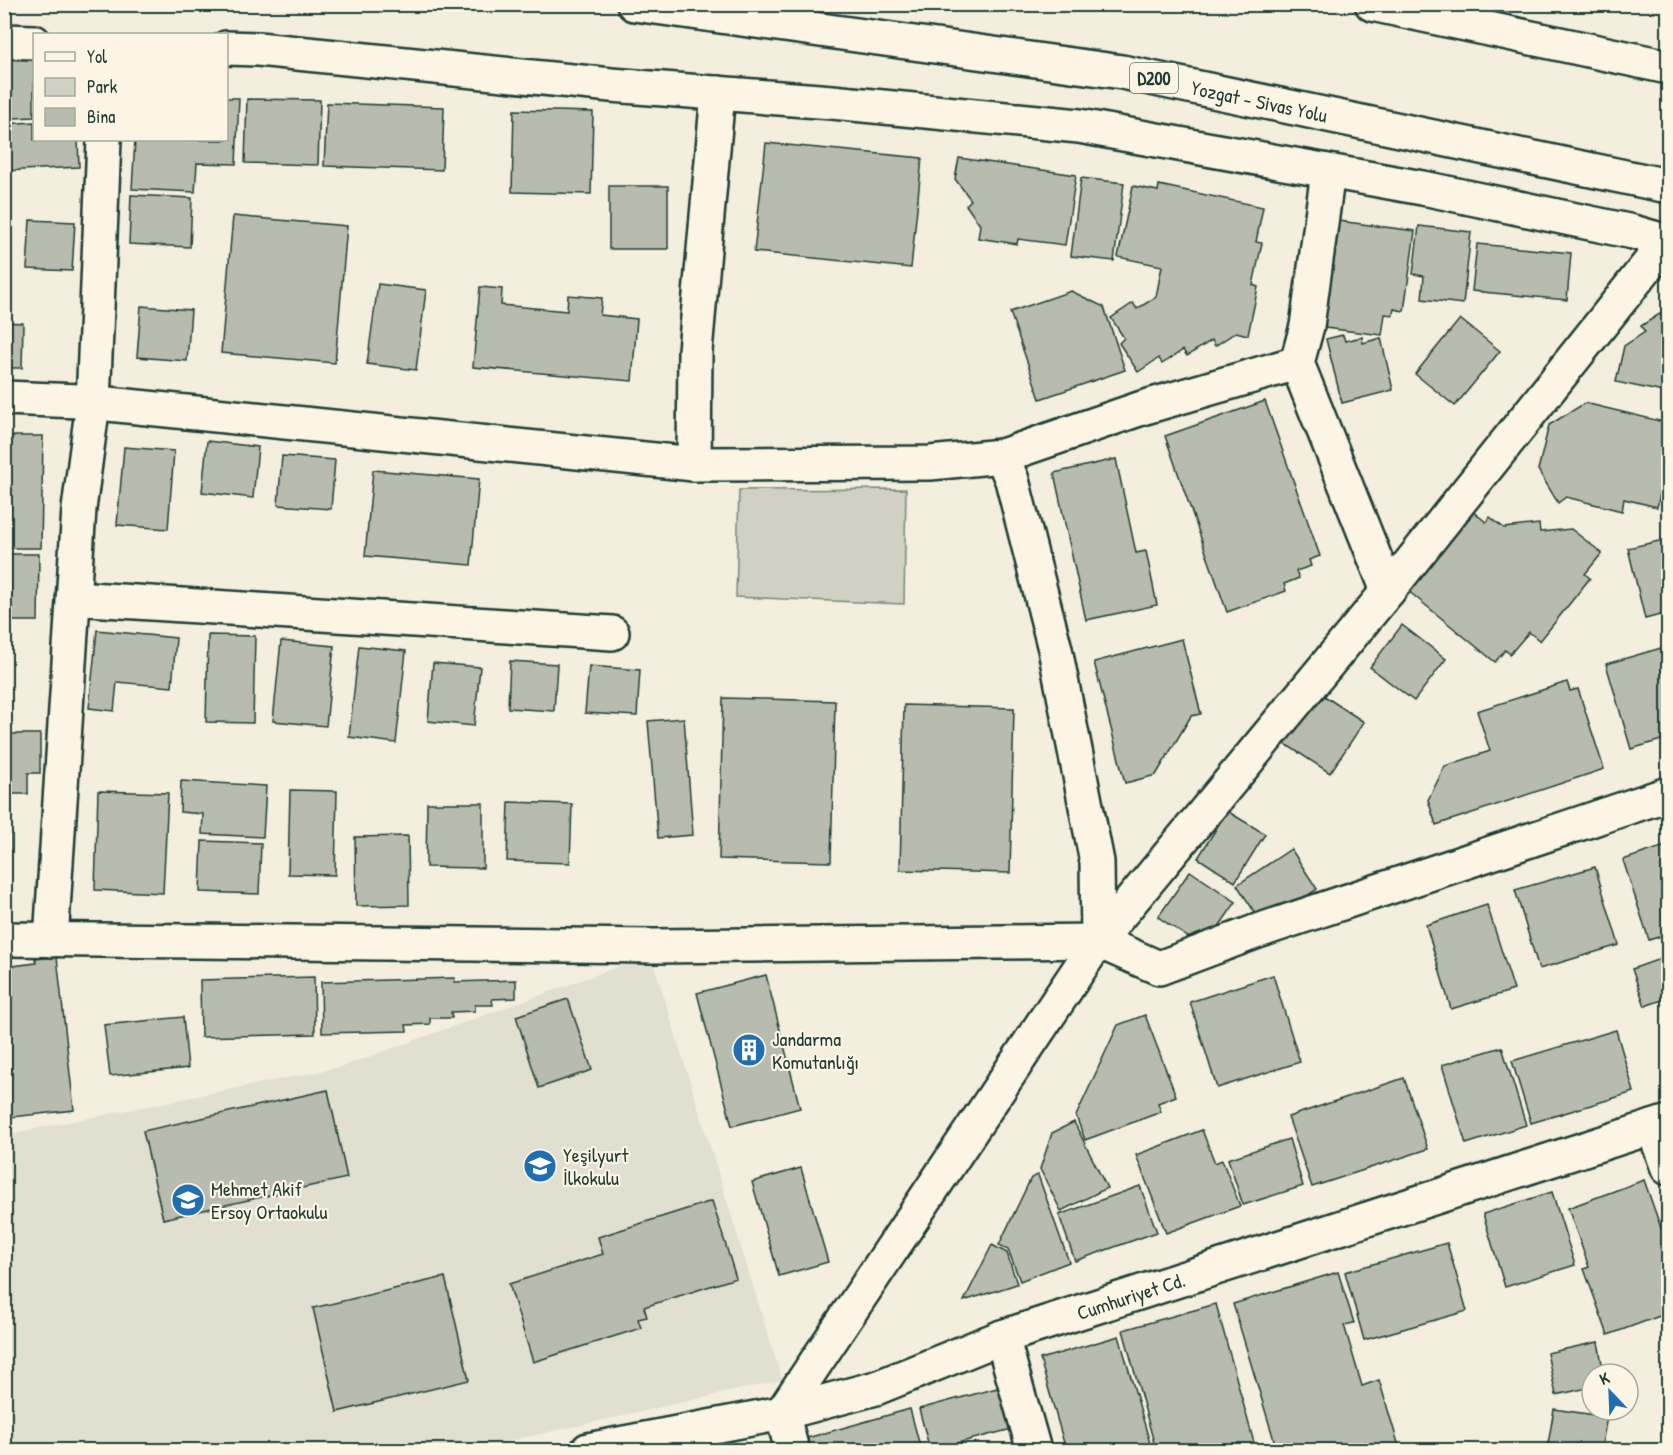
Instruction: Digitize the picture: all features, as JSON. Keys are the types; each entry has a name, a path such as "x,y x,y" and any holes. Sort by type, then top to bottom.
{"main road":[{"name":"Yozgat - Sivas Yolu","path":"634,4 1122,72 1668,186"},
{"path":"1371,4 1668,67"},
{"path":"4,42 33,42"},
{"path":"228,48 258,49 611,85 832,102 1079,126 1439,192 1668,241 1388,591 1098,941 782,1413 792,1450"},
{"path":"694,464 695,351 718,93"},
{"path":"51,940 79,509 93,403 104,141"},
{"path":"1328,172 1307,326 1297,363 1388,591"},
{"path":"4,398 93,403 694,464 930,464 1002,456 1142,408 1297,363"},
{"path":"1002,456 1012,480 1059,672 1097,862 1098,941"},
{"path":"74,598 612,633"},
{"path":"4,939 654,946 1098,941 1159,969 1255,932 1668,794"},
{"path":"1661,1124 1668,1168"},
{"name":"Cumhuriyet Cd.","path":"588,1450 782,1413 876,1388 1002,1337 1661,1124"},
{"path":"1002,1337 1034,1450"}],"shaded area":[{"path":"651,955 782,1380 469,1450 5,1450 5,1135 341,1067"}],"green space":[{"path":"906,489 904,604 736,597 739,490"}],"building":[{"path":"33,52 33,117 13,118 9,54"},
{"path":"228,98 239,98 236,164 197,163 195,192 132,189 135,141 228,141"},
{"path":"247,99 320,100 318,165 245,163"},
{"path":"327,103 444,107 442,170 324,166"},
{"path":"514,110 593,112 591,194 512,192"},
{"path":"33,122 33,141 78,141 79,167 4,171 4,124"},
{"path":"766,143 922,158 911,268 754,252"},
{"path":"959,158 1076,175 1065,245 1018,239 1017,244 978,238 980,225 966,205 971,200 955,179"},
{"path":"1081,178 1124,183 1114,261 1071,256"},
{"path":"1159,185 1263,207 1256,242 1262,243 1253,285 1258,287 1248,335 1236,332 1215,346 1212,340 1187,356 1183,350 1162,364 1159,358 1138,372 1119,343 1124,338 1111,318 1133,303 1137,309 1156,297 1162,266 1118,257 1133,186 1158,191"},
{"path":"609,186 668,186 668,249 609,249"},
{"path":"131,195 192,198 190,247 129,244"},
{"path":"233,216 347,226 335,363 221,353"},
{"path":"30,220 75,222 72,271 27,269"},
{"path":"1331,220 1415,231 1404,311 1394,309 1393,315 1385,314 1382,335 1317,327"},
{"path":"1419,226 1471,232 1463,304 1422,299 1424,276 1413,274"},
{"path":"1477,244 1571,253 1567,300 1472,291"},
{"path":"378,284 426,290 416,370 367,364"},
{"path":"480,287 502,289 501,305 567,311 568,295 602,298 600,315 637,319 632,381 473,367"},
{"path":"1071,291 1104,307 1125,370 1040,399 1010,312"},
{"path":"1668,299 1668,393 1616,382 1624,346 1645,332 1641,326 1666,310"},
{"path":"141,306 191,310 187,361 137,357"},
{"path":"1460,319 1500,351 1455,406 1415,374"},
{"path":"4,322 23,323 22,368 4,368"},
{"path":"1343,335 1345,341 1362,337 1363,343 1381,338 1393,390 1342,403 1326,339"},
{"path":"1265,401 1320,556 1309,560 1311,566 1296,571 1299,578 1284,584 1286,591 1227,612 1165,436"},
{"path":"1585,403 1668,423 1668,496 1660,494 1657,507 1624,499 1622,511 1566,497 1558,503 1538,470 1549,425"},
{"path":"4,436 43,436 41,548 4,548"},
{"path":"207,441 258,447 253,498 202,492"},
{"path":"124,447 174,451 168,529 117,525"},
{"path":"282,456 335,460 331,509 278,505"},
{"path":"1116,459 1136,553 1146,551 1157,605 1086,620 1054,473"},
{"path":"373,470 479,479 471,565 365,556"},
{"path":"1472,511 1486,522 1490,517 1504,528 1539,524 1540,532 1571,529 1602,553 1585,574 1590,578 1540,641 1529,632 1510,654 1505,650 1495,662 1407,590"},
{"path":"1668,539 1668,613 1645,619 1628,548"},
{"path":"4,554 39,554 38,621 4,621"},
{"path":"1402,625 1446,659 1414,701 1370,667"},
{"path":"97,630 176,638 172,687 117,682 114,711 89,708"},
{"path":"208,635 255,636 253,723 206,722"},
{"path":"1182,639 1201,714 1191,716 1156,775 1125,783 1094,662"},
{"path":"281,641 334,646 326,726 273,721"},
{"path":"359,646 406,651 396,743 349,737"},
{"path":"1668,646 1668,738 1631,749 1606,664"},
{"path":"510,661 557,664 554,711 508,708"},
{"path":"433,663 480,667 474,726 428,721"},
{"path":"589,666 640,670 637,716 585,713"},
{"path":"1567,682 1570,691 1578,689 1604,769 1436,825 1428,800 1445,766 1490,751 1477,711"},
{"path":"1312,688 1364,722 1330,773 1279,740"},
{"path":"723,698 835,701 831,862 719,859"},
{"path":"904,705 1014,708 1010,873 900,870"},
{"path":"684,718 693,835 658,838 648,721"},
{"path":"4,734 40,734 40,773 28,773 28,794 4,794"},
{"path":"181,781 266,786 263,837 202,834 203,814 180,812"},
{"path":"290,790 337,791 335,875 288,874"},
{"path":"98,791 168,793 163,893 95,890"},
{"path":"509,802 572,804 570,863 507,861"},
{"path":"427,803 483,803 483,868 426,867"},
{"path":"1227,811 1265,834 1235,882 1198,858"},
{"path":"4,823 10,823 10,901 4,901"},
{"path":"408,836 409,905 356,906 355,837"},
{"path":"202,841 261,843 259,894 200,892"},
{"path":"1668,845 1668,934 1649,940 1623,860"},
{"path":"1291,849 1317,889 1263,925 1237,885"},
{"path":"1595,867 1619,945 1539,969 1515,890"},
{"path":"1190,871 1236,902 1204,948 1158,917"},
{"path":"1487,905 1514,990 1451,1009 1426,925"},
{"path":"1668,956 1668,998 1645,1006 1632,969"},
{"path":"57,957 74,1110 4,1118 4,967 36,963 35,959"},
{"name":"Jandarma Komutanlığı","path":"766,975 800,1108 732,1126 697,993"},
{"path":"1273,975 1300,1062 1217,1088 1190,1002"},
{"path":"314,977 315,1034 201,1037 200,980"},
{"path":"455,978 454,982 516,980 516,998 492,999 493,1005 475,1005 475,1011 451,1012 452,1018 430,1018 430,1024 406,1025 407,1031 322,1033 321,982"},
{"path":"568,999 592,1070 539,1088 516,1016"},
{"path":"1145,1015 1176,1096 1158,1103 1161,1112 1085,1140 1076,1116 1118,1025"},
{"path":"183,1017 188,1068 110,1076 104,1025"},
{"path":"1616,1030 1634,1092 1531,1123 1512,1061"},
{"path":"1502,1047 1526,1125 1466,1144 1442,1065"},
{"path":"1404,1078 1428,1149 1312,1187 1288,1117"},
{"path":"328,1090 347,1178 163,1219 143,1131"},
{"path":"1074,1122 1107,1188 1061,1211 1040,1169 1052,1133"},
{"path":"1202,1130 1215,1163 1222,1160 1240,1206 1166,1233 1136,1155"},
{"path":"1289,1139 1303,1186 1243,1205 1228,1159"},
{"path":"801,1168 828,1262 779,1276 752,1182"},
{"path":"1038,1175 1069,1262 1020,1281 1008,1249 999,1245 1031,1178"},
{"path":"1644,1180 1668,1248 1668,1313 1608,1335 1584,1269 1589,1267 1568,1208"},
{"path":"1140,1186 1157,1232 1075,1261 1059,1215"},
{"path":"1552,1192 1575,1265 1505,1287 1483,1214"},
{"path":"712,1201 736,1278 644,1307 647,1317 638,1319 641,1328 533,1362 509,1284 603,1254 598,1237"},
{"path":"1447,1243 1467,1311 1364,1340 1345,1272"},
{"path":"992,1245 1007,1253 1017,1284 964,1301"},
{"path":"1338,1272 1354,1323 1344,1325 1362,1386 1379,1380 1400,1450 1277,1450 1233,1304"},
{"path":"445,1277 469,1380 337,1412 313,1308"},
{"path":"1216,1304 1256,1450 1156,1450 1123,1330"},
{"path":"1119,1336 1152,1450 1066,1450 1040,1359"},
{"path":"1598,1342 1602,1362 1580,1362 1580,1390 1556,1395 1547,1353"},
{"path":"1001,1387 1012,1429 930,1450 919,1409"},
{"path":"910,1409 921,1450 803,1450 800,1440"},
{"path":"1554,1409 1580,1413 1580,1422 1606,1422 1601,1450 1547,1450"}],"place":[{"name":"Jandarma Komutanlığı","path":"749,1050"},
{"name":"Yeşilyurt İlkokulu","path":"540,1166"},
{"name":"Mehmet Akif Ersoy Ortaokulu","path":"188,1200"}]}
